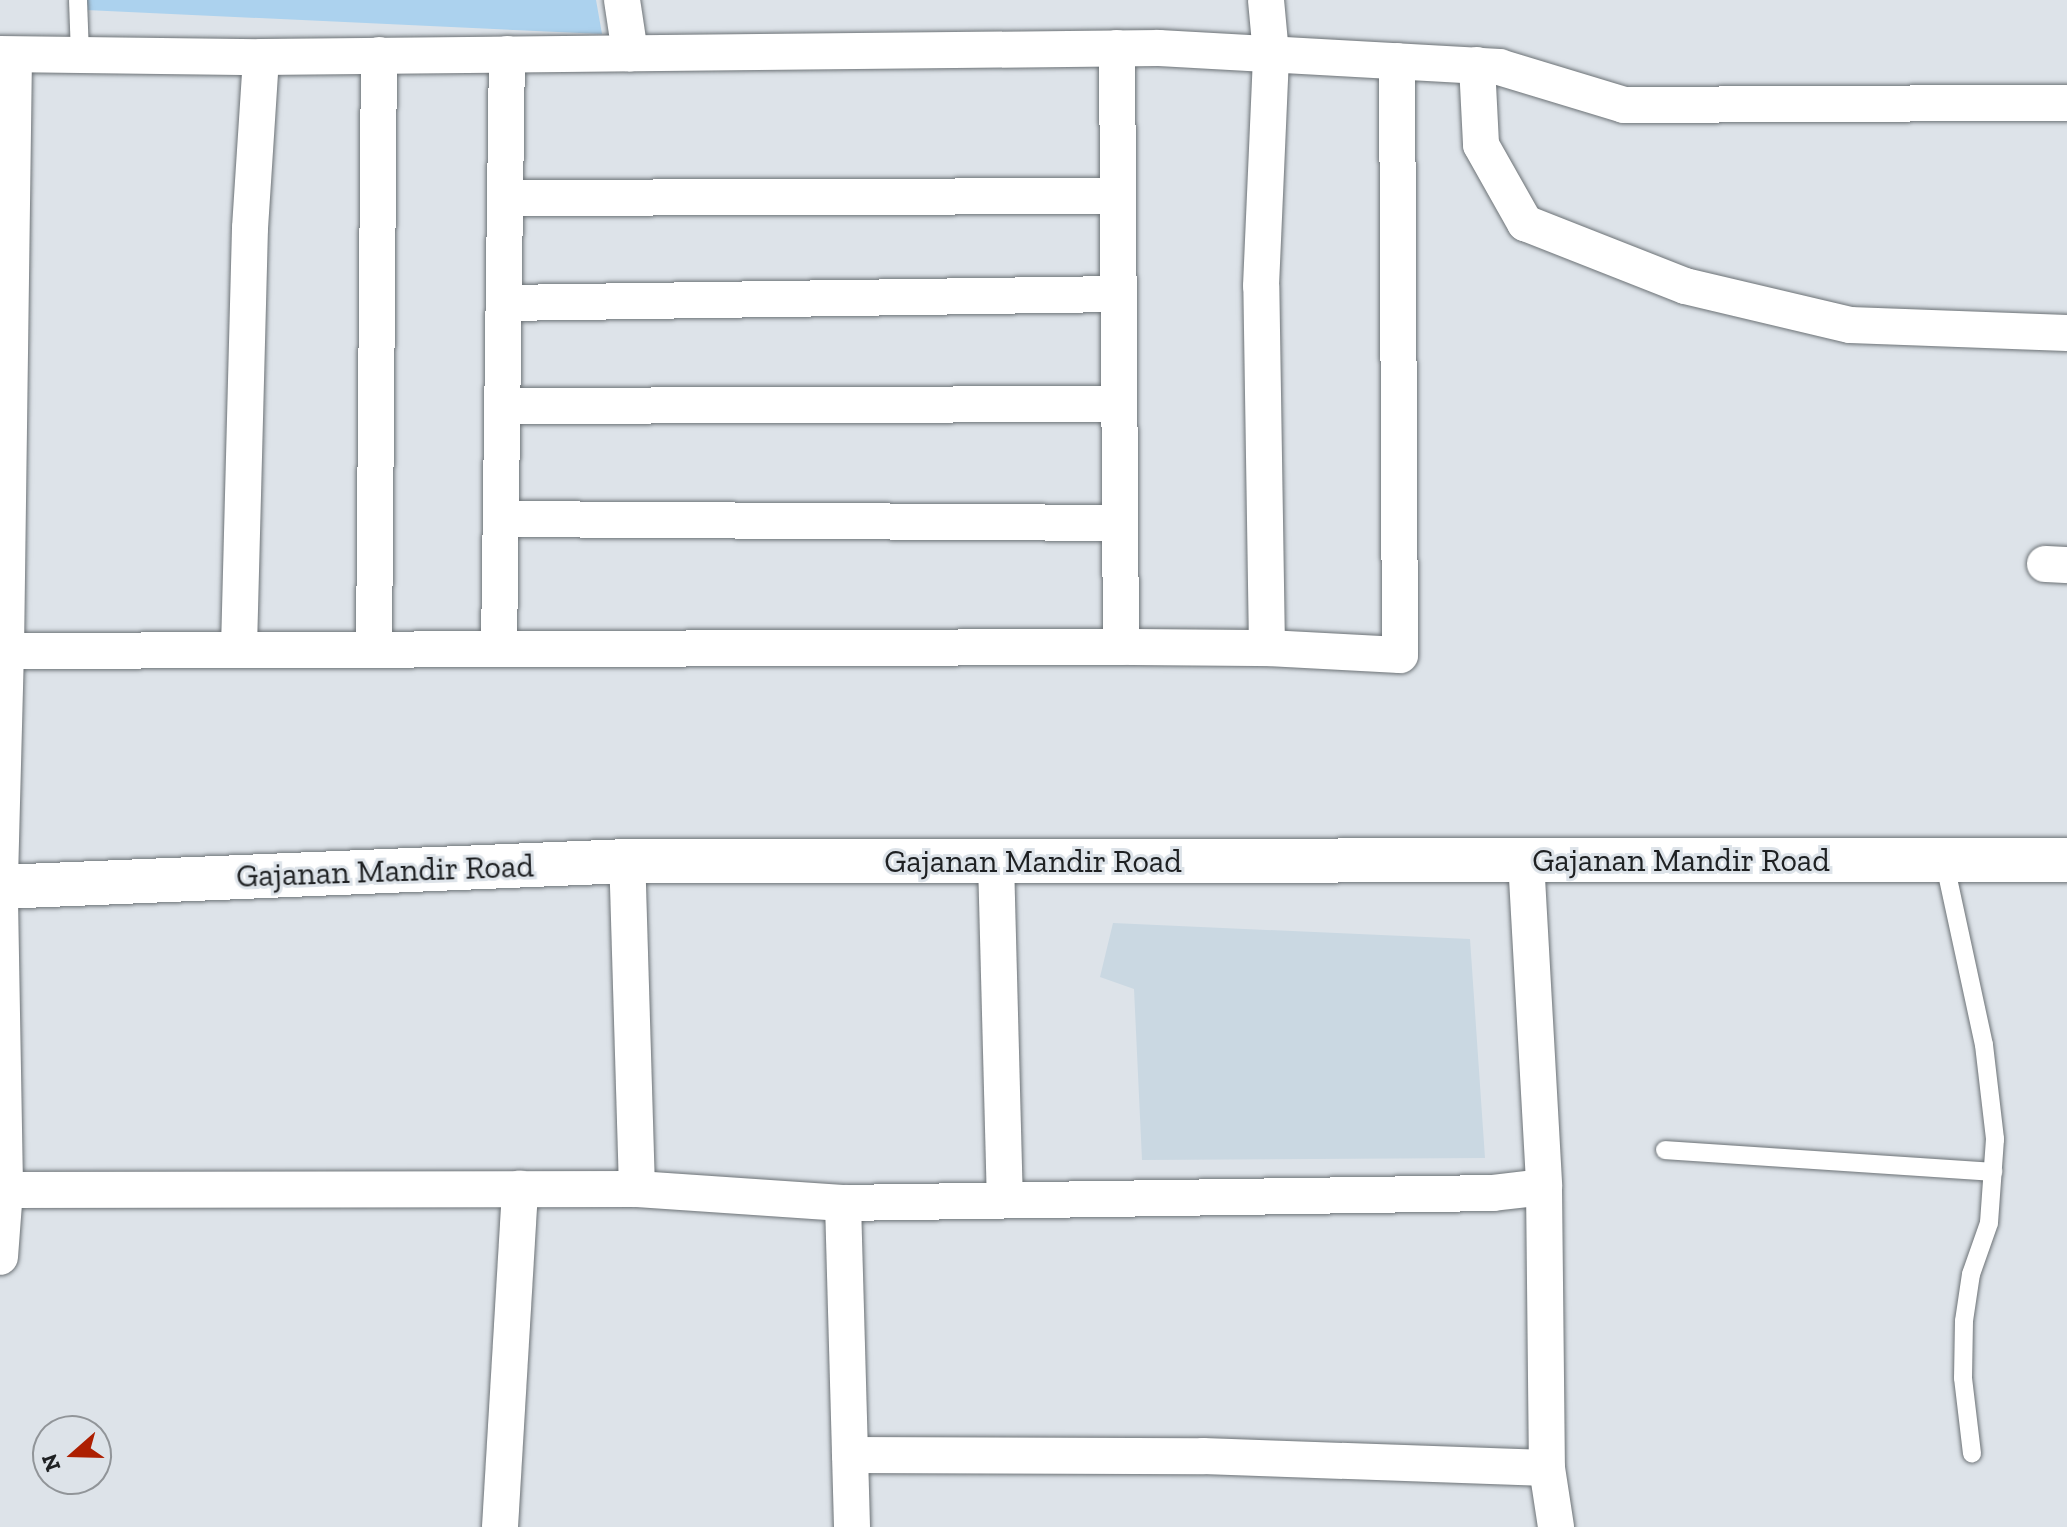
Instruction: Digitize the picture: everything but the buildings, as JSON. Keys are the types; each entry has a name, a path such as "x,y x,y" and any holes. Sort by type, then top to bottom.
{"street":[{"path":"622,0 630,53"},
{"path":"1266,0 1271,54 1261,286 1267,648"},
{"path":"1117,48 1121,647"},
{"path":"0,879 6,651 7,54 261,57 1117,48 1499,67 1624,105 2067,103"},
{"path":"499,647 507,54"},
{"path":"374,648 379,55"},
{"path":"239,648 250,228 261,57"},
{"path":"6,651 1121,647 1267,648 1400,655 1397,61"},
{"path":"1477,65 1481,145 1525,223 1685,286 1850,325 2067,333"},
{"path":"505,198 1118,196"},
{"path":"504,303 1118,294"},
{"path":"503,406 1119,404"},
{"path":"501,519 1119,523"},
{"path":"1526,860 1544,1187 1547,1468 1556,1527"},
{"name":"Gajanan Mandir Road","path":"0,887 627,861 2067,860"},
{"path":"627,861 637,1189"},
{"path":"996,861 1005,1200"},
{"path":"0,899 5,1190 0,1257"},
{"path":"5,1190 637,1189 843,1203 1493,1193 1544,1187"},
{"path":"500,1527 520,1189"},
{"path":"843,1203 852,1527"},
{"path":"850,1455 1203,1456 1547,1468"}],"lane":[{"path":"78,0 80,55"},
{"path":"1944,860 1984,1045 1995,1139 1989,1223 1971,1274 1964,1321 1963,1378 1972,1453"},
{"path":"1665,1150 1993,1172"}],"shaded area":[{"path":"86,0 596,0 602,34 86,10"},
{"path":"1113,923 1470,939 1485,1158 1142,1160 1134,989 1100,977"}]}
